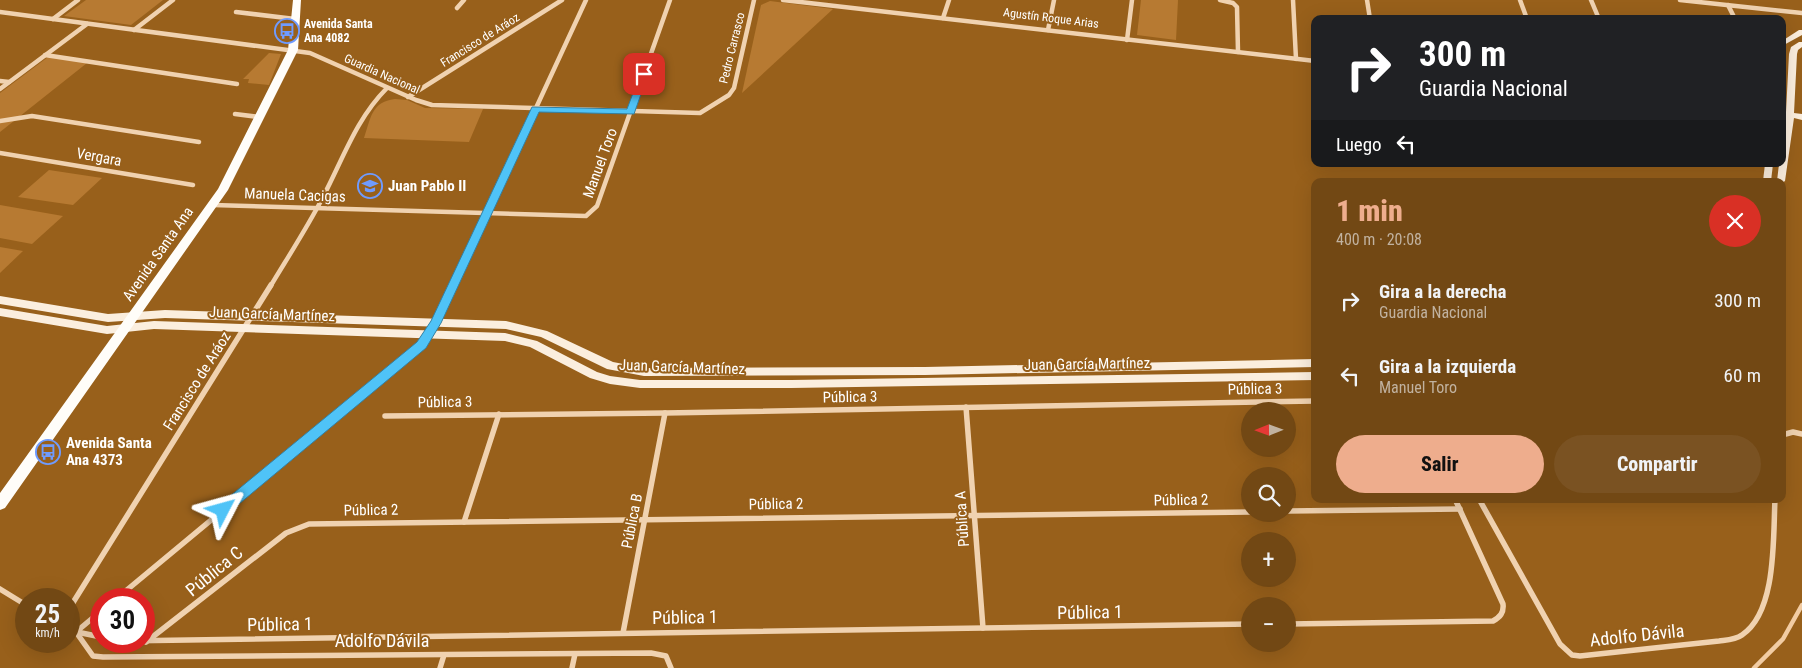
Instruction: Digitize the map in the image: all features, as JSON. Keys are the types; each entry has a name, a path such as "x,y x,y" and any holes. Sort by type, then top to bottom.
{"main road":[{"name":"Avenida Santa Ana","path":"0,504 213,205 293,50 298,0"},
{"path":"1786,42 1802,32"},
{"path":"1802,44 1794,50 1793,54 1786,115 1802,117"},
{"name":"Juan García Martínez","path":"0,300 99,317 165,314 497,325 523,328 542,334 611,366 644,372 925,371 1311,363"},
{"name":"Juan García Martínez","path":"0,312 98,329 125,329 154,325 487,335 533,344 594,375 610,380 640,384 801,384 1311,376"}],"street":[{"path":"53,19 78,0"},
{"path":"134,30 173,0"},
{"path":"457,8 464,0"},
{"name":"Francisco de Aráoz","path":"408,97 562,0"},
{"path":"129,588 422,345 436,323 586,0"},
{"name":"Manuel Toro","path":"586,216 597,206 670,0"},
{"name":"Pedro Carrasco","path":"700,113 728,95 734,88 754,0"},
{"name":"Agustín Roque Arias","path":"783,0 1311,61"},
{"path":"833,6 836,0"},
{"path":"943,18 949,0"},
{"path":"1048,30 1054,0"},
{"path":"1127,40 1132,0"},
{"path":"1220,0 1233,3 1237,7 1238,52"},
{"path":"1294,0 1296,59"},
{"path":"1367,0 1369,15"},
{"path":"1520,0 1525,15"},
{"path":"1591,0 1597,15"},
{"path":"1680,0 1800,12"},
{"path":"1728,5 1733,15"},
{"name":"Guardia Nacional","path":"0,12 293,50 318,56 386,88 432,105 700,113"},
{"path":"236,12 295,19"},
{"path":"0,89 87,24"},
{"path":"46,55 237,84"},
{"path":"0,81 9,82"},
{"name":"Francisco de Aráoz","path":"80,592 245,329 317,208 368,107 386,88"},
{"path":"235,114 259,117"},
{"path":"0,121 32,116 199,142"},
{"name":"Vergara","path":"0,153 193,185"},
{"name":"Manuela Cacigas","path":"213,205 586,216"},
{"name":"Pública 3","path":"385,416 665,413 1311,401"},
{"name":"Pública A","path":"966,407 983,628"},
{"name":"Pública B","path":"623,633 665,413"},
{"path":"464,522 499,414"},
{"path":"1786,434 1793,432 1802,434"},
{"path":"1296,624 1493,621 1503,613 1503,604 1457,503"},
{"name":"Adolfo Dávila","path":"1481,503 1560,644 1572,655 1580,656 1719,641 1741,636 1756,622 1770,586 1775,503"},
{"path":"1296,511 1460,510"},
{"name":"Pública 2","path":"302,525 316,523 645,518 1241,512"},
{"name":"Pública C","path":"155,635 286,533 302,525"},
{"path":"0,590 15,598"},
{"path":"80,629 90,620"},
{"name":"Pública 1","path":"155,642 1241,624"},
{"name":"Adolfo Dávila","path":"80,638 93,656 103,658 662,654 666,656 671,668"},
{"path":"572,668 575,654"},
{"path":"440,668 444,655"}],"shaded area":[{"path":"86,0 163,0 131,25 64,16"},
{"path":"1141,0 1178,0 1176,40 1137,35"},
{"path":"770,1 833,9 742,93 761,5"},
{"path":"269,53 281,54 269,85 248,83 249,79 243,79"},
{"path":"48,57 87,63 0,132 0,93"},
{"path":"395,99 407,100 425,108 483,109 469,142 364,138 376,107"},
{"path":"49,170 102,178 73,205 18,197"},
{"path":"0,205 63,216 32,244 0,238"},
{"path":"0,247 23,251 0,273"}],"waterway":[{"path":"1754,668 1783,639 1802,605"}],"place":[{"name":"Avenida Santa Ana 4082","path":"287,31"},
{"name":"Juan Pablo II","path":"370,186"},
{"name":"Avenida Santa Ana 4373","path":"48,452"}],"route":[{"path":"223,510 422,345 436,323 536,109 631,112 644,74"}]}
